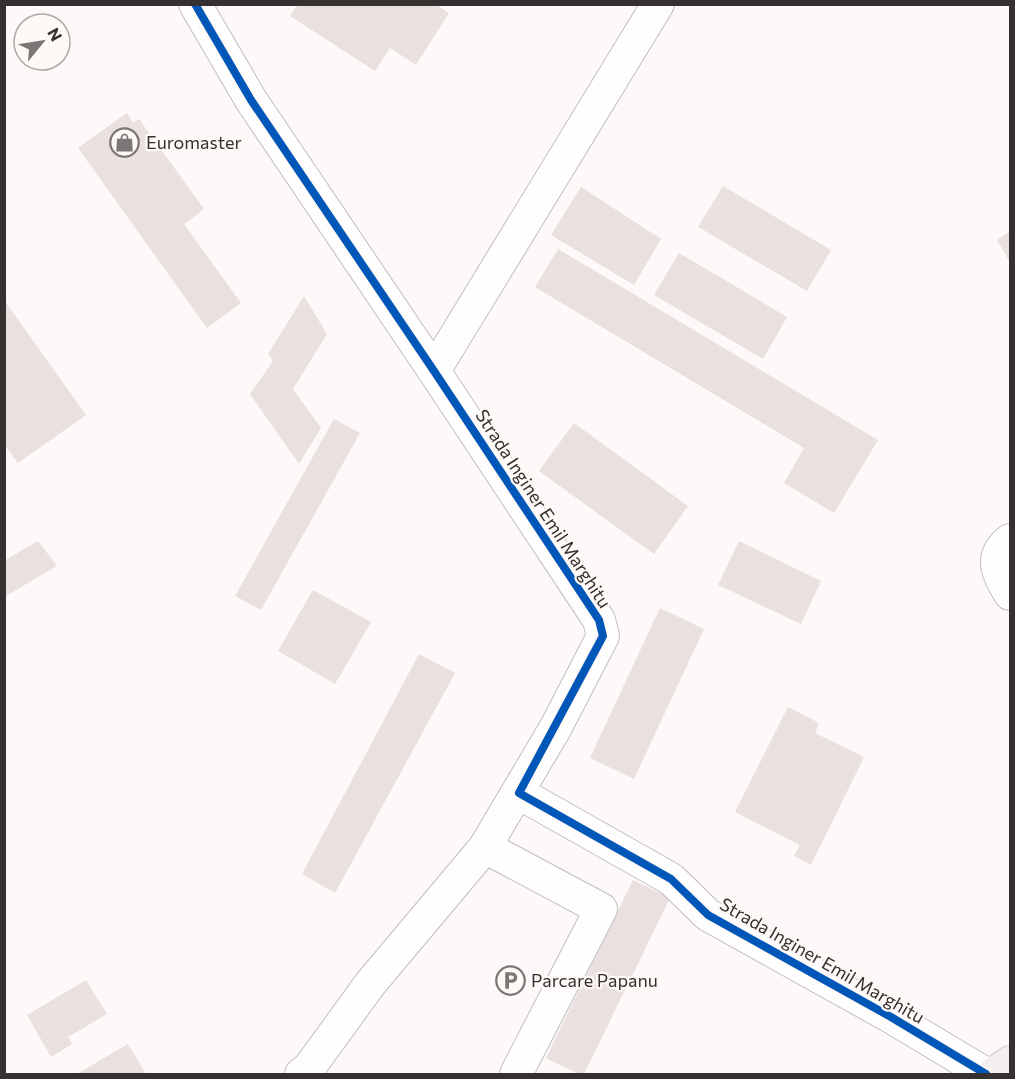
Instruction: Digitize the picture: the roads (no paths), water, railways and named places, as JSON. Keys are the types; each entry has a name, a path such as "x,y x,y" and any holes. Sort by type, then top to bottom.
{"main road":[{"path":"994,1074 1011,1063"}],"street":[{"name":"Strada Inginer Emil Marghitu","path":"195,4 251,100 599,620 603,636 519,793 671,879 708,915 891,1017 986,1074"},
{"path":"434,371 658,4"},
{"path":"1011,540 1000,551 998,567 998,576 1011,594"},
{"path":"301,1074 309,1068 370,984 485,847 519,793"},
{"path":"485,847 601,909 516,1074"}],"place":[{"name":"Euromaster","path":"125,143"},
{"name":"Parcare Papanu","path":"510,981"}]}
